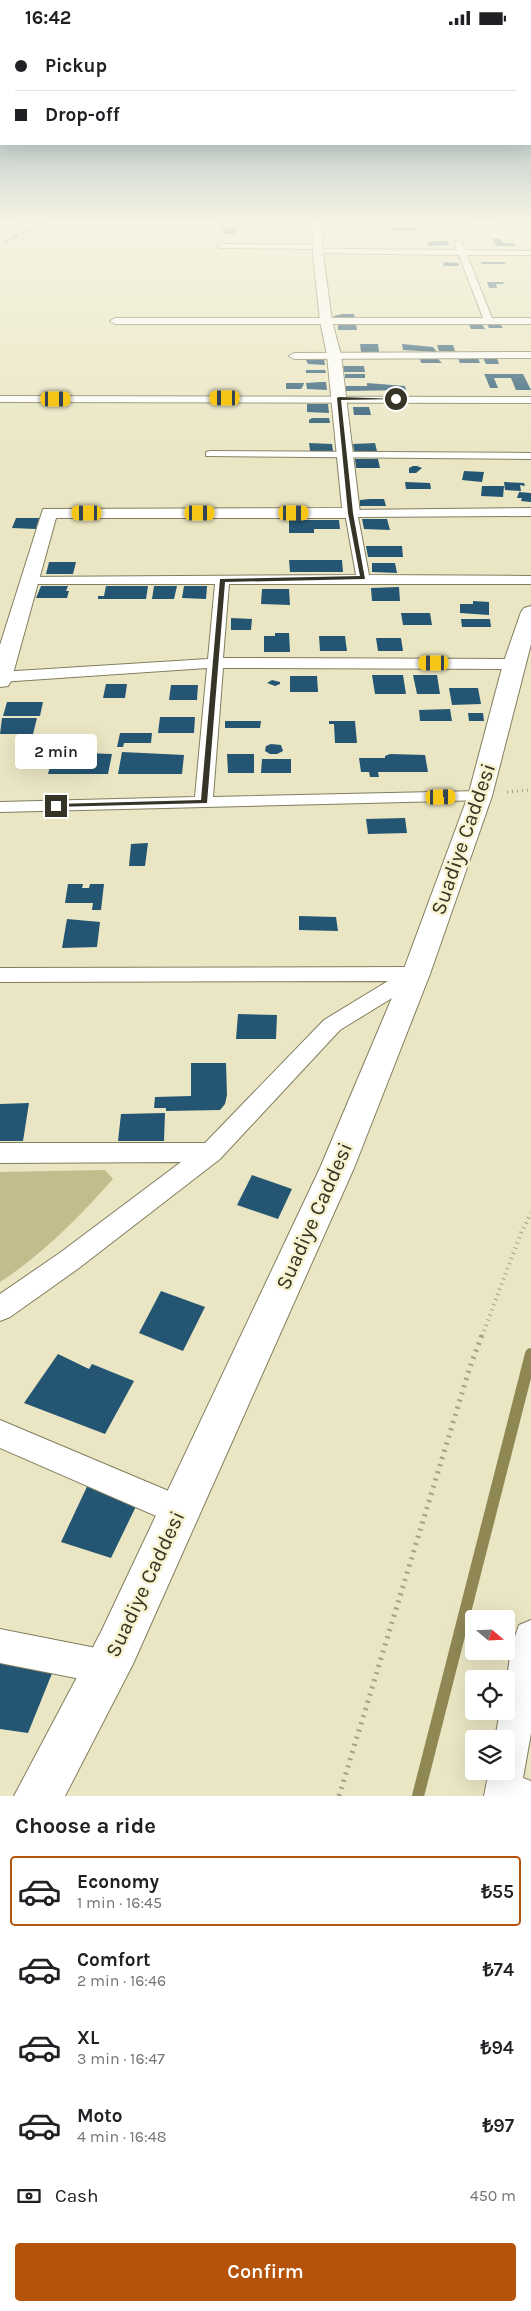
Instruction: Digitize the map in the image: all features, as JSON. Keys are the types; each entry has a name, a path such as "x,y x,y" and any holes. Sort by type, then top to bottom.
{"street":[{"path":"324,302 334,355 351,513 363,577"},
{"path":"482,302 488,320"},
{"path":"115,321 531,321"},
{"path":"294,356 531,355"},
{"path":"0,399 339,398 531,400"},
{"path":"210,454 531,456"},
{"path":"514,664 216,663 0,679 49,513 531,512"},
{"path":"28,580 222,581 363,577 531,580"},
{"path":"204,802 222,581"},
{"name":"Suadiye Caddesi","path":"39,1796 106,1667 337,1168 416,974 480,797 514,664 531,612"},
{"path":"0,807 480,797"},
{"path":"0,975 416,974"},
{"path":"0,1309 70,1260 211,1152 332,1025 416,974"},
{"path":"0,1153 211,1152"},
{"path":"0,1434 179,1511"},
{"path":"510,1793 531,1637"},
{"path":"0,1645 106,1667"}],"path":[{"path":"339,1796 470,1367 521,1233 531,1213"}],"shaded area":[{"path":"105,1170 113,1179 87,1207 31,1260 0,1282 0,1172"}],"building":[{"path":"354,314 355,318 335,318 334,316"},
{"path":"338,324 356,324 357,330 338,330"},
{"path":"469,324 482,324 485,329 471,329"},
{"path":"487,324 500,324 503,328 489,328"},
{"path":"360,344 378,344 379,352 361,352"},
{"path":"402,344 433,347 437,352 403,350"},
{"path":"437,345 453,345 455,351 439,351"},
{"path":"305,358 324,358 325,365 308,364"},
{"path":"420,358 437,358 442,363 421,363"},
{"path":"458,358 478,358 480,363 460,363"},
{"path":"483,358 497,358 499,364 486,364"},
{"path":"343,366 364,366 365,372 344,372"},
{"path":"306,370 325,370 326,373 306,373"},
{"path":"345,374 365,374 365,378 345,378"},
{"path":"484,374 523,374 531,390 516,390 511,378 494,378 498,388 490,388"},
{"path":"326,382 327,390 307,389 306,383"},
{"path":"286,383 304,383 301,389 286,389"},
{"path":"367,383 405,386 406,390 346,391 346,386 367,386"},
{"path":"307,404 328,404 329,413 307,412"},
{"path":"353,407 369,407 371,415 354,415"},
{"path":"312,418 329,418 330,423 309,423 309,420"},
{"path":"309,443 332,444 333,451 310,451"},
{"path":"375,443 377,451 354,451 353,444"},
{"path":"355,459 378,459 380,468 356,468"},
{"path":"413,466 422,468 416,473 409,473 409,468"},
{"path":"464,471 484,472 482,482 462,480"},
{"path":"405,482 430,483 431,489 406,489"},
{"path":"504,482 524,483 525,486 520,485 521,491 505,490"},
{"path":"482,486 504,486 503,497 481,496"},
{"path":"519,492 531,493 531,502 521,501 522,498 517,498"},
{"path":"384,499 386,506 360,506 360,500"},
{"path":"16,518 39,518 36,529 12,528"},
{"path":"362,519 387,519 390,530 364,529"},
{"path":"289,520 339,520 340,529 314,529 314,533 289,533"},
{"path":"366,546 402,546 403,557 368,557"},
{"path":"289,560 342,560 343,572 290,572"},
{"path":"49,562 76,562 73,574 46,574"},
{"path":"372,563 395,563 397,573 372,572"},
{"path":"41,586 68,586 66,591 69,591 67,598 36,598"},
{"path":"106,586 148,586 146,599 98,599 98,596 104,596"},
{"path":"154,586 177,586 174,599 152,599"},
{"path":"184,586 207,586 206,599 182,598"},
{"path":"399,587 400,601 372,601 371,588"},
{"path":"262,589 289,589 290,605 261,604"},
{"path":"473,601 489,602 489,615 460,613 460,604 473,604"},
{"path":"401,613 430,613 432,625 403,625"},
{"path":"231,618 252,619 251,630 231,630"},
{"path":"461,619 490,619 491,627 462,627"},
{"path":"275,633 289,633 290,652 264,652 264,636 275,636"},
{"path":"319,636 345,636 347,651 320,651"},
{"path":"376,638 401,638 403,651 378,651"},
{"path":"372,675 403,675 406,694 375,694"},
{"path":"413,675 437,675 440,694 417,694"},
{"path":"290,676 317,676 318,692 290,692"},
{"path":"272,680 280,682 280,684 275,686 267,683"},
{"path":"106,684 127,684 125,698 103,698"},
{"path":"171,685 198,685 197,700 169,700"},
{"path":"449,688 478,688 481,704 452,705"},
{"path":"7,702 43,702 40,716 3,716"},
{"path":"450,709 452,721 420,721 419,710"},
{"path":"468,713 483,713 484,721 469,721"},
{"path":"160,717 195,717 194,733 158,733"},
{"path":"2,718 37,718 33,734 0,734"},
{"path":"225,721 261,721 260,728 225,728"},
{"path":"329,721 355,721 357,743 335,743 334,724 329,724"},
{"path":"120,733 152,733 151,743 124,743 123,747 117,747"},
{"path":"271,744 281,745 283,751 277,754 270,754 265,751 266,746"},
{"path":"54,752 112,754 108,774 48,774"},
{"path":"122,752 184,755 182,774 118,774"},
{"path":"227,754 254,754 254,773 228,773"},
{"path":"390,754 425,755 428,772 378,772 379,777 370,777 369,772 361,772 359,758 385,758 385,756"},
{"path":"262,759 291,759 291,773 261,773"},
{"path":"405,818 407,833 368,834 366,819"},
{"path":"148,843 145,866 129,866 131,844"},
{"path":"68,884 83,884 82,888 89,888 90,884 104,884 101,910 92,910 93,903 65,903"},
{"path":"299,916 336,917 338,931 299,930"},
{"path":"67,919 100,922 97,947 62,948"},
{"path":"238,1014 277,1015 276,1039 236,1039"},
{"path":"191,1063 226,1063 227,1095 225,1104 220,1110 166,1111 166,1108 154,1108 155,1097 191,1096"},
{"path":"29,1103 23,1141 0,1141 0,1104"},
{"path":"165,1113 164,1141 118,1141 121,1114"},
{"path":"252,1175 292,1189 278,1219 237,1205"},
{"path":"161,1291 205,1307 183,1351 139,1333"},
{"path":"58,1354 89,1369 92,1364 134,1381 105,1434 24,1403"},
{"path":"92,1476 141,1496 111,1558 61,1542"},
{"path":"0,1655 55,1666 28,1733 0,1729"}],"waterway":[{"path":"418,1796 531,1354"}],"route":[{"path":"56,806 204,802 222,581 363,577 351,513 339,398 396,399"}]}
